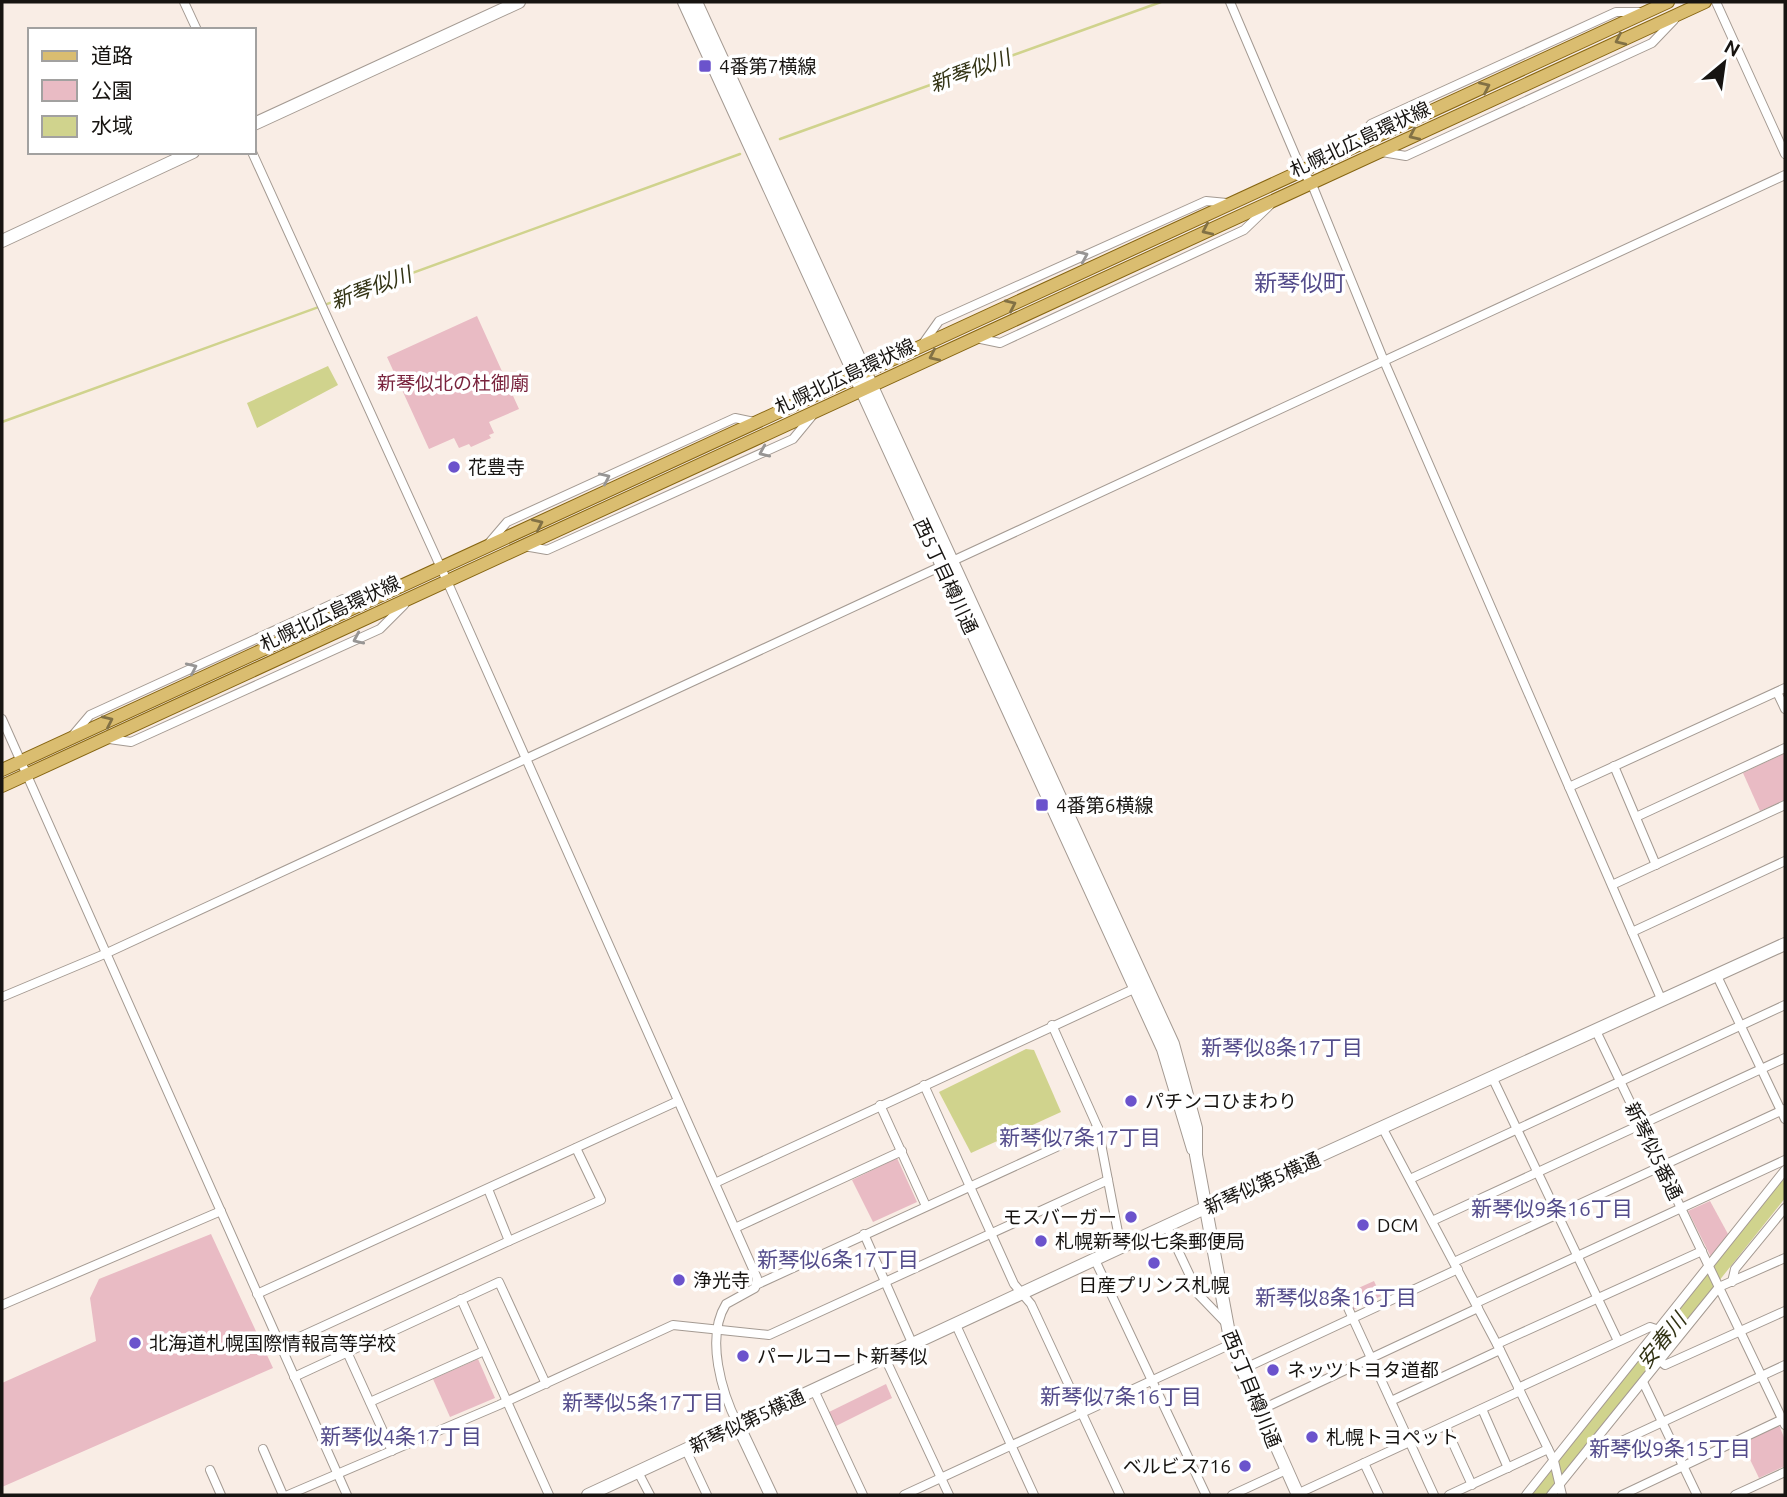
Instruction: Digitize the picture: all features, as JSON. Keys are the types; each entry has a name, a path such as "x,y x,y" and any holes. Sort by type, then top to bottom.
{"main road":[{"path":"256,123 519,2"},
{"name":"西5丁目樽川通","path":"684,2 1139,986 1163,1049 1185,1130 1196,1155 1231,1344 1258,1411 1297,1494"},
{"name":"西5丁目樽川通","path":"696,2 862,382"},
{"name":"札幌北広島環状線","path":"2,786 816,411 920,348 1668,2"},
{"name":"札幌北広島環状線","path":"2,770 758,422 974,337 1705,2"},
{"path":"2,240 189,154"},
{"name":"新琴似第5横通","path":"594,1494 1205,1208 1785,944"},
{"path":"738,1425 771,1495"}],"street":[{"path":"184,2 196,28"},
{"path":"1230,2 1302,171 1311,183 1384,361 1662,1001"},
{"path":"1716,2 1785,154"},
{"path":"253,154 447,581 758,1284"},
{"path":"2,998 107,953 1785,176"},
{"path":"1569,787 1781,690 1785,709"},
{"path":"2,719 347,1495"},
{"path":"1636,817 1785,748"},
{"path":"1614,766 1656,864"},
{"path":"1612,885 1785,805"},
{"path":"1632,932 1785,861"},
{"path":"1241,1370 1353,1318 1559,1214 1784,1113 1717,976"},
{"path":"715,1183 1139,986"},
{"path":"1410,1179 1785,1005"},
{"path":"1052,1025 1098,1128 1121,1248"},
{"name":"新琴似5番通","path":"1597,1031 1718,1284"},
{"path":"1432,1221 1785,1058"},
{"path":"1493,1079 1618,1340"},
{"path":"924,1085 1014,1284 1031,1304 1120,1495"},
{"path":"257,1294 678,1101"},
{"path":"880,1105 926,1206"},
{"path":"738,1425 722,1382 719,1329 726,1304 753,1290 758,1284 1098,1128"},
{"path":"1383,1129 1499,1348 1555,1463 1562,1495"},
{"path":"280,1346 601,1199 576,1148"},
{"path":"735,1228 902,1152"},
{"path":"1258,1411 1577,1256 1785,1160"},
{"path":"1527,1495 1710,1268 1785,1170"},
{"path":"263,1449 286,1495 506,1402 673,1325 769,1335 1108,1180"},
{"path":"488,1189 509,1241"},
{"path":"1732,1282 1735,1269 1785,1209"},
{"path":"2,1305 220,1211"},
{"path":"1167,1227 1199,1295 1225,1322"},
{"path":"864,1234 913,1345"},
{"path":"1391,1401 1599,1296 1702,1251"},
{"path":"1551,1495 1660,1361 1718,1284 1732,1282 1785,1258"},
{"path":"1095,1260 1206,1495"},
{"path":"294,1377 499,1282 545,1384"},
{"path":"1622,1495 1784,1421 1718,1284"},
{"path":"1343,1297 1434,1495"},
{"path":"461,1299 548,1495"},
{"path":"1660,1361 1665,1365 1785,1311"},
{"path":"956,1325 1034,1495"},
{"path":"1297,1494 1482,1409 1618,1340 1650,1327 1659,1329"},
{"path":"904,1495 1231,1344"},
{"path":"370,1402 484,1351"},
{"path":"347,1352 392,1451"},
{"path":"885,1358 949,1495"},
{"path":"1589,1448 1596,1453 1785,1365"},
{"path":"1643,1382 1698,1495"},
{"path":"814,1390 863,1495"},
{"path":"1482,1409 1508,1468"},
{"path":"1445,1426 1472,1485"},
{"path":"1449,1495 1548,1449"},
{"path":"686,1450 707,1495"},
{"path":"1364,1463 1379,1495"},
{"path":"210,1470 221,1495"},
{"path":"1232,1495 1286,1470"},
{"path":"638,1472 650,1495"},
{"path":"1735,1495 1785,1472"}],"green space":[{"name":"新琴似北の杜御廟","path":"477,316 519,409 489,422 494,433 489,435 491,438 471,447 469,444 459,448 454,438 429,449 387,357"},
{"path":"1785,753 1785,800 1760,811 1743,773"},
{"path":"897,1158 917,1202 873,1222 852,1180"},
{"path":"1710,1201 1728,1234 1711,1257 1688,1211"},
{"name":"北海道札幌国際情報高等学校","path":"211,1234 273,1368 2,1487 2,1383 96,1341 90,1298 99,1279"},
{"path":"1374,1281 1381,1296 1353,1310 1345,1294"},
{"path":"478,1359 495,1398 450,1417 433,1379"},
{"path":"886,1384 892,1398 836,1426 829,1412"},
{"path":"1779,1425 1785,1440 1785,1466 1759,1478 1742,1443"}],"water":[{"path":"328,366 338,385 257,428 247,403"},
{"path":"1026,1049 1034,1050 1061,1112 971,1153 939,1092"}],"waterway":[{"name":"新琴似川","path":"780,139 1161,2"},
{"name":"新琴似川","path":"2,422 740,154"},
{"name":"安春川","path":"1539,1495 1785,1187"}],"place":[{"name":"4番第7横線","path":"705,66"},
{"name":"花豊寺","path":"454,467"},
{"name":"4番第6横線","path":"1042,805"},
{"name":"パチンコひまわり","path":"1131,1101"},
{"name":"モスバーガー","path":"1131,1217"},
{"name":"DCM","path":"1363,1225"},
{"name":"札幌新琴似七条郵便局","path":"1041,1241"},
{"name":"日産プリンス札幌","path":"1154,1263"},
{"name":"浄光寺","path":"679,1280"},
{"name":"北海道札幌国際情報高等学校","path":"135,1343"},
{"name":"パールコート新琴似","path":"743,1356"},
{"name":"ネッツトヨタ道都","path":"1273,1370"},
{"name":"札幌トヨペット","path":"1312,1437"},
{"name":"ベルビス716","path":"1245,1466"}],"district":[{"name":"新琴似町","path":"1300,283"},
{"name":"新琴似8条17丁目","path":"1282,1048"},
{"name":"新琴似7条17丁目","path":"1080,1138"},
{"name":"新琴似9条16丁目","path":"1552,1209"},
{"name":"新琴似6条17丁目","path":"838,1260"},
{"name":"新琴似8条16丁目","path":"1336,1298"},
{"name":"新琴似7条16丁目","path":"1121,1397"},
{"name":"新琴似5条17丁目","path":"643,1403"},
{"name":"新琴似4条17丁目","path":"401,1437"},
{"name":"新琴似9条15丁目","path":"1670,1449"}]}
